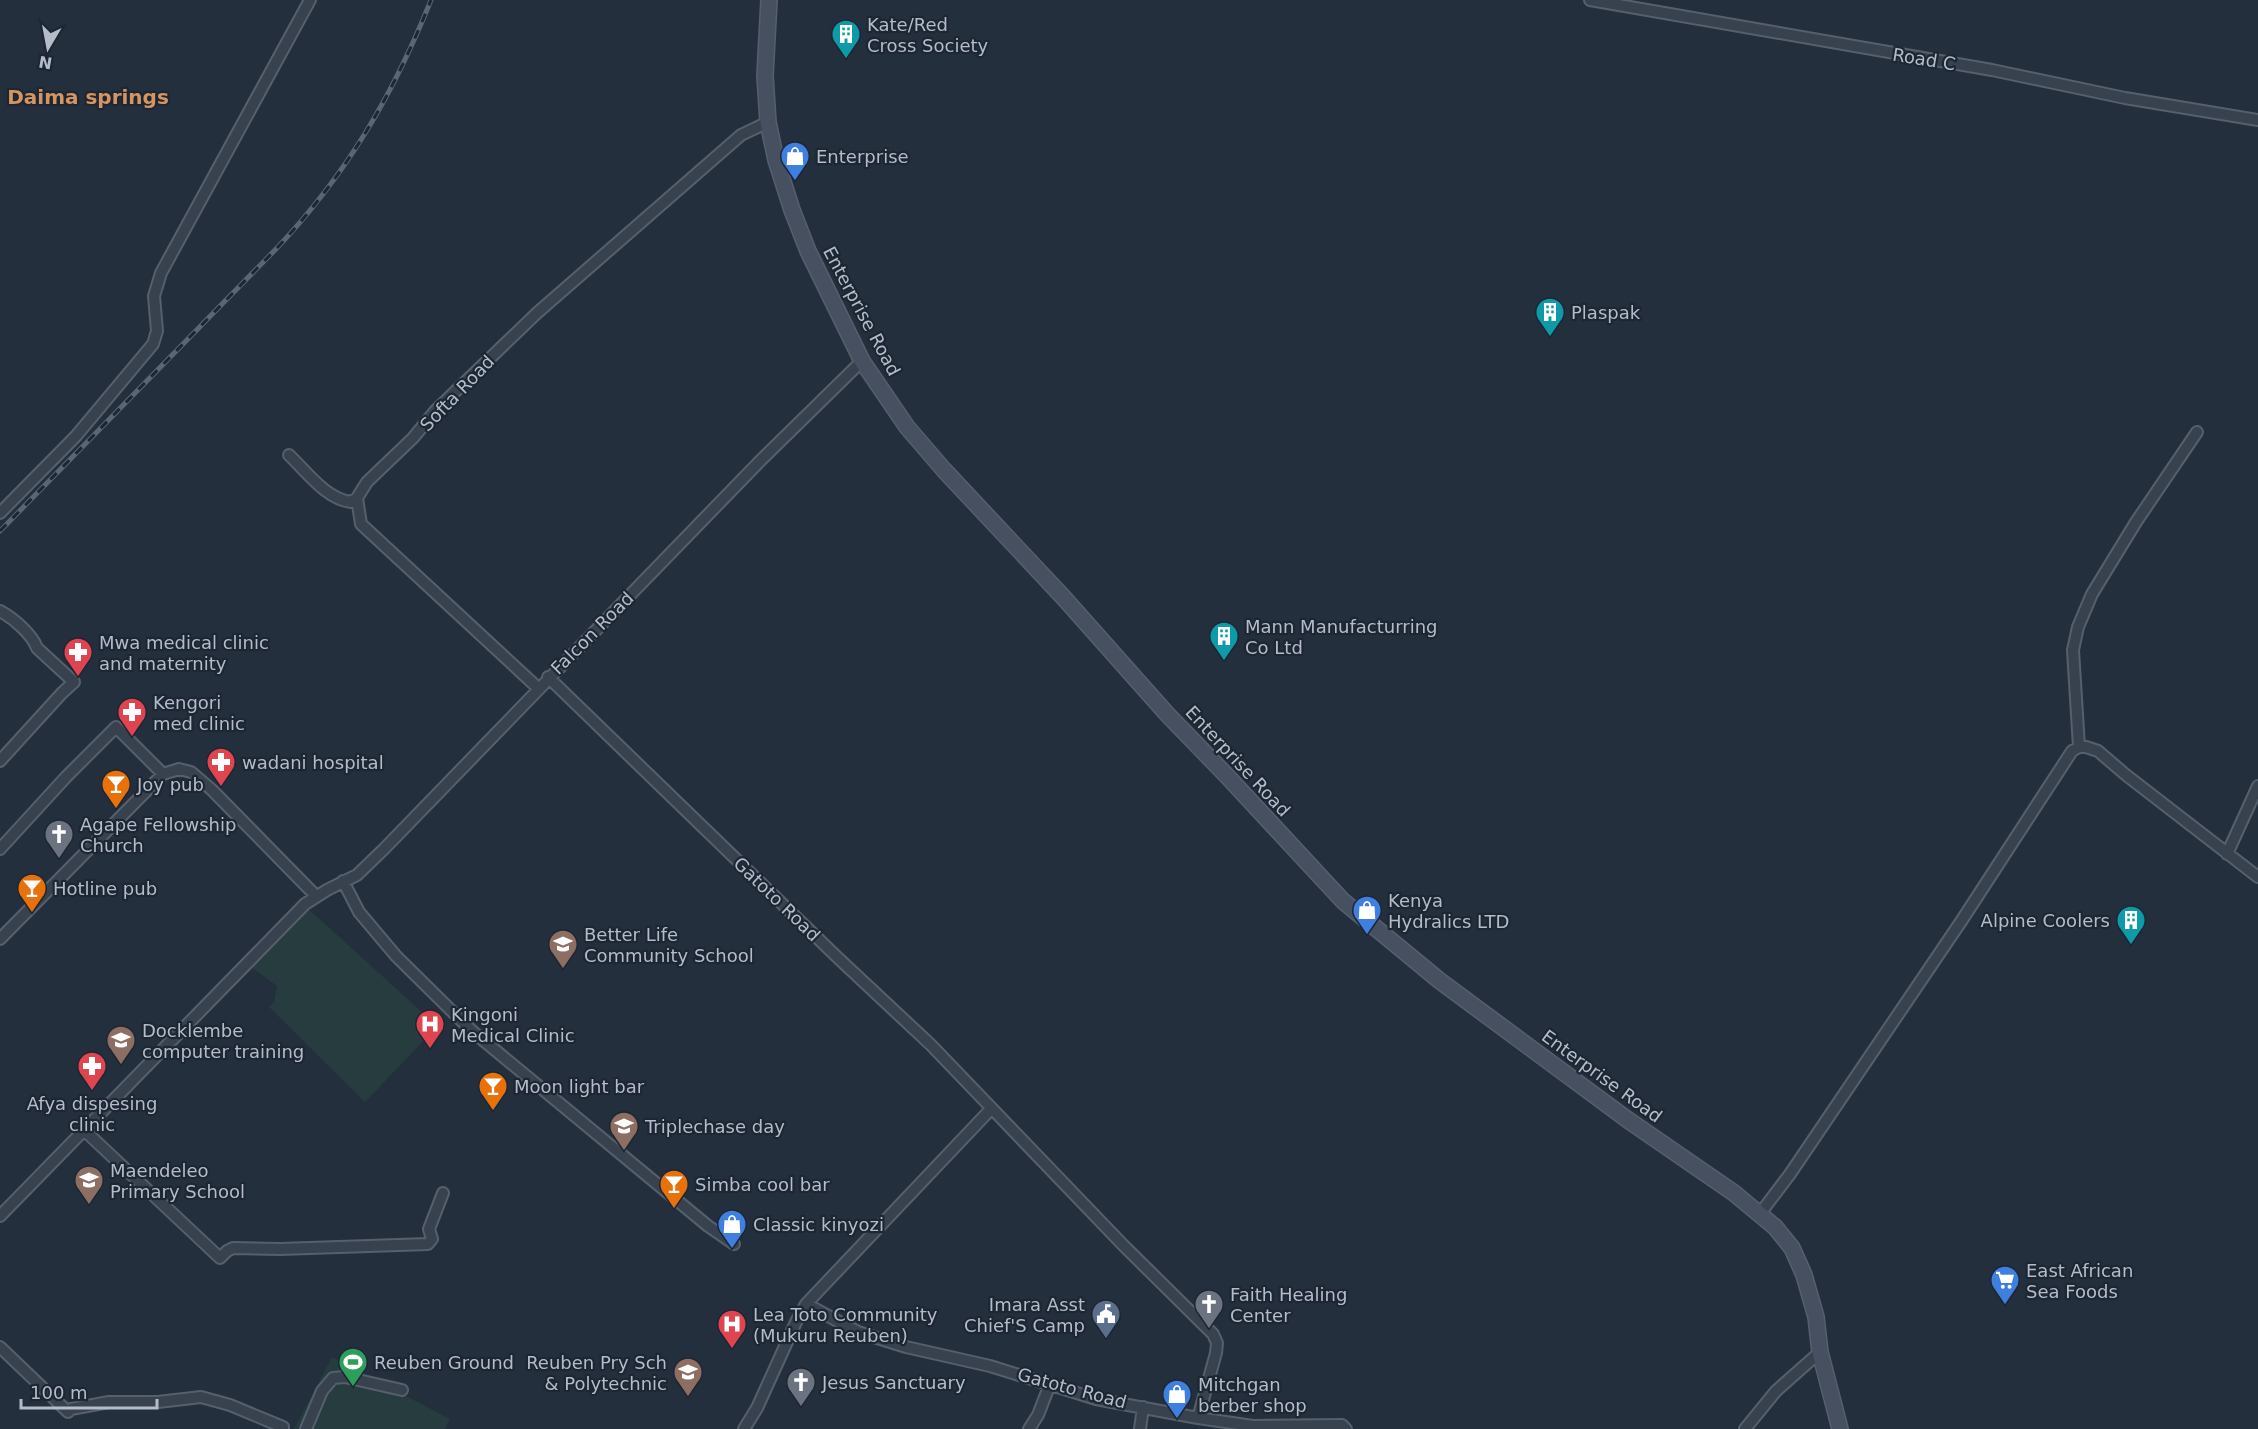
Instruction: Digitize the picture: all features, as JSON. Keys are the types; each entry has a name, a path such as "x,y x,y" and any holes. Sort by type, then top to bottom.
{"main road":[{"name":"Enterprise Road","path":"769,0 765,76 768,122 776,160 792,210 808,251 862,361 907,427 944,470 1065,598 1160,706 1343,902 1440,981 1628,1120 1734,1193 1775,1227 1792,1248 1804,1275 1816,1317 1820,1352 1840,1429"}],"street":[{"path":"0,513 76,435 153,344 157,330 154,296 161,273 310,0"},
{"name":"Road C","path":"1590,0 1992,70 2118,97 2258,120"},
{"name":"Softa Road","path":"357,498 367,482 413,438 436,410 537,313 741,135 768,122"},
{"name":"Falcon Road","path":"0,1216 305,904 343,881 357,876 548,677 759,462 862,361"},
{"path":"2079,747 2073,650 2078,627 2092,594 2136,522 2197,432"},
{"path":"289,455 332,496 351,502 357,498 361,524 538,688"},
{"path":"0,611 21,628 36,643 37,648 74,682 0,761"},
{"name":"Gatoto Road","path":"548,677 837,957 932,1045 1124,1246 1213,1334 1217,1344 1216,1353 1198,1418"},
{"path":"0,849 116,727 163,774"},
{"path":"1760,1215 1962,920 2072,751 2079,747 2098,751 2258,877"},
{"path":"0,939 163,774 179,769 191,772 208,786 316,896"},
{"path":"2227,854 2258,786"},
{"path":"343,881 359,912 396,956 472,1031 708,1226 734,1244"},
{"path":"744,1429 757,1408 806,1304 991,1109"},
{"path":"85,1131 220,1258 233,1248 280,1249 428,1244 432,1239 429,1229 443,1193"},
{"name":"Gatoto Road","path":"806,1304 858,1332 906,1347 990,1366 1096,1399 1253,1426 1342,1425 1346,1429"},
{"path":"0,1347 68,1412 71,1409 110,1402 158,1402 201,1397 254,1414 283,1429"},
{"path":"1745,1429 1776,1391 1820,1352"},
{"path":"306,1429 322,1391 333,1378 345,1377 402,1390"},
{"path":"1029,1429 1038,1415 1050,1384"},
{"path":"1140,1429 1143,1407"}],"green space":[{"path":"304,905 433,1022 425,1033 427,1037 365,1102 269,1007 274,1002 277,986 251,967"},
{"name":"Reuben Ground","path":"332,1357 450,1419 445,1429 294,1429"}],"railway":[{"path":"0,531 276,249 325,192 384,101 431,0"}],"place":[{"name":"Kate/Red Cross Society","path":"846,60"},
{"name":"Enterprise","path":"795,182"},
{"name":"Plaspak","path":"1550,338"},
{"name":"Mann Manufacturring Co Ltd","path":"1224,662"},
{"name":"Mwa medical clinic and maternity","path":"78,678"},
{"name":"Kengori med clinic","path":"132,738"},
{"name":"wadani hospital","path":"221,788"},
{"name":"Joy pub","path":"116,810"},
{"name":"Agape Fellowship Church","path":"59,860"},
{"name":"Hotline pub","path":"32,914"},
{"name":"Kenya Hydralics LTD","path":"1367,936"},
{"name":"Alpine Coolers","path":"2131,946"},
{"name":"Better Life Community School","path":"563,970"},
{"name":"Kingoni Medical Clinic","path":"430,1050"},
{"name":"Docklembe computer training","path":"121,1066"},
{"name":"Afya dispesing clinic","path":"92,1092"},
{"name":"Moon light bar","path":"493,1112"},
{"name":"Triplechase day","path":"624,1152"},
{"name":"Maendeleo Primary School","path":"89,1206"},
{"name":"Simba cool bar","path":"674,1210"},
{"name":"Classic kinyozi","path":"732,1250"},
{"name":"East African Sea Foods","path":"2005,1306"},
{"name":"Faith Healing Center","path":"1209,1330"},
{"name":"Imara Asst Chief'S Camp","path":"1106,1340"},
{"name":"Lea Toto Community (Mukuru Reuben)","path":"732,1350"},
{"name":"Reuben Ground","path":"353,1388"},
{"name":"Reuben Pry Sch & Polytechnic","path":"688,1398"},
{"name":"Jesus Sanctuary","path":"801,1408"},
{"name":"Mitchgan berber shop","path":"1177,1420"}],"district":[{"name":"Daima springs","path":"88,97"}]}
